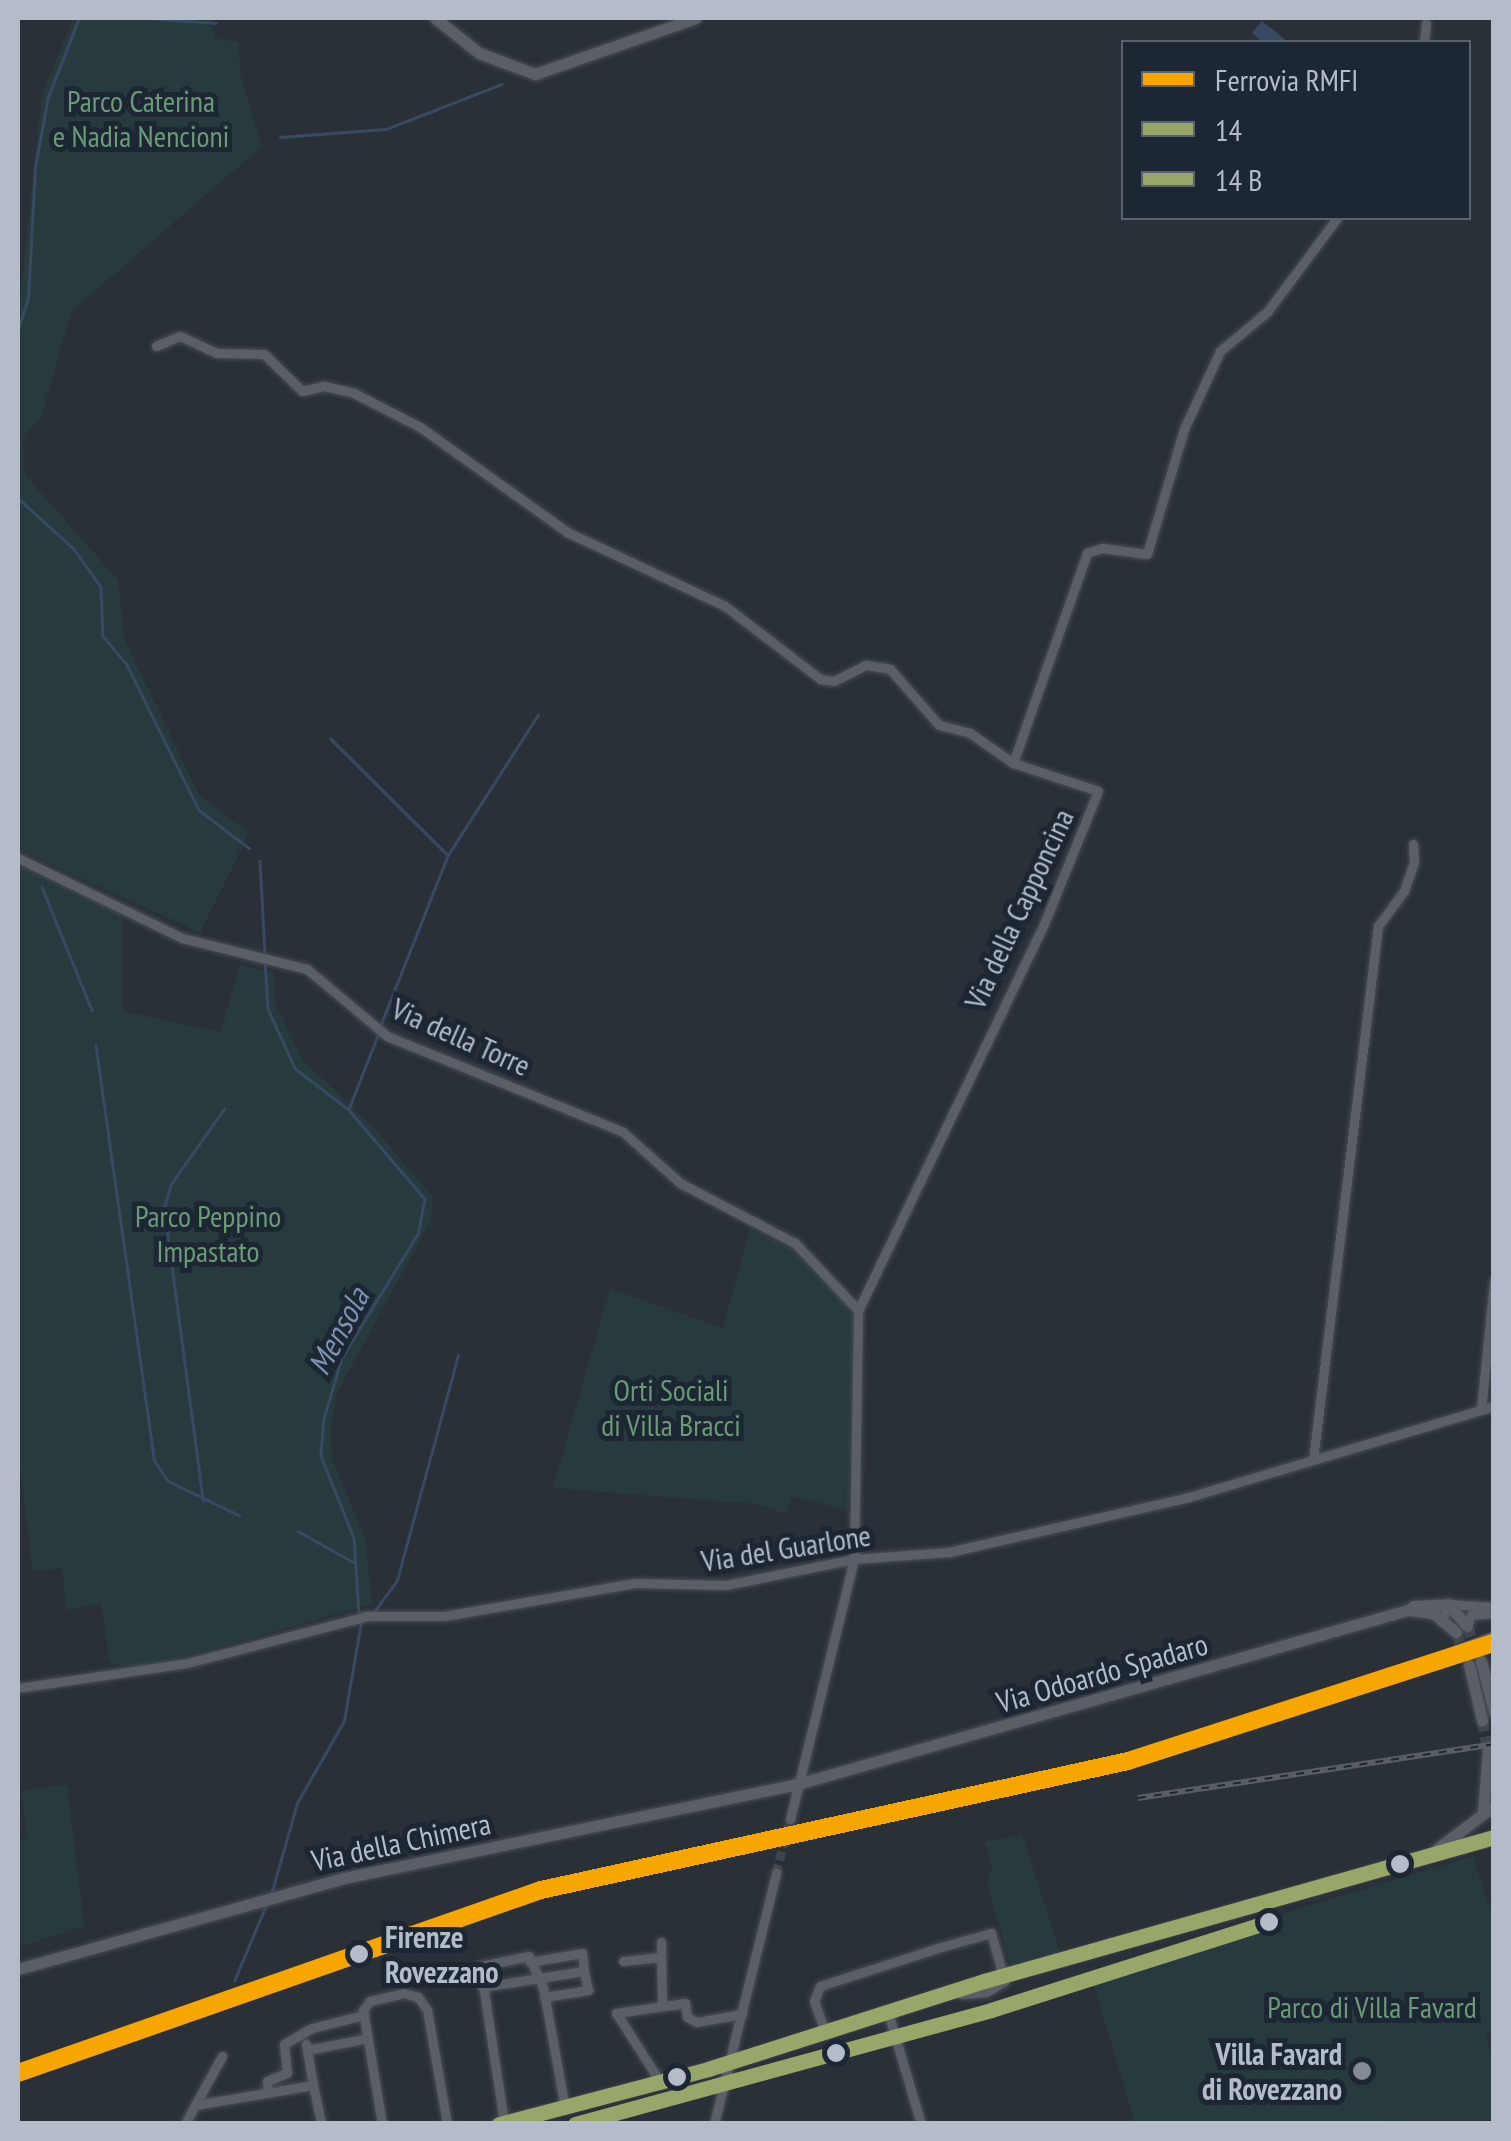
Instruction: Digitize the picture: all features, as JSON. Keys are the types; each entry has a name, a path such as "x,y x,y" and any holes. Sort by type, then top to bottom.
{"street":[{"path":"435,18 479,54 535,74 696,18"},
{"path":"156,346 180,336 216,353 264,354 302,391 324,386 354,394 420,427 567,532 726,606 820,679 834,681 866,665 890,668 939,726 970,733 1014,763 1088,553 1102,548 1147,554 1184,429 1220,351 1267,312 1336,220"},
{"name":"Via della Capponcina","path":"858,1310 1095,803 1094,787 1014,763"},
{"path":"1313,1460 1378,926 1404,891 1414,862 1412,844"},
{"name":"Via della Torre","path":"18,858 182,938 316,974 396,1041 623,1132 680,1183 795,1243 858,1310"},
{"path":"1481,1410 1494,1281"},
{"path":"790,1819 854,1559 858,1310"},
{"name":"Via del Guarlone","path":"18,1688 188,1663 354,1618 444,1616 634,1583 726,1585 854,1559 949,1552 1070,1529 1494,1406"},
{"path":"1400,1612 1428,1602 1494,1610"},
{"path":"1448,1604 1443,1618 1462,1629"},
{"path":"1448,1604 1462,1629"},
{"name":"Via Odoardo Spadaro","path":"800,1783 1400,1612 1416,1610 1443,1618"},
{"path":"1462,1629 1471,1615 1494,1610"},
{"path":"1482,1720 1475,1663 1494,1711"},
{"path":"565,2108 544,1997 529,1956 480,1966 500,2123 565,2108 661,2083 962,1993 984,1981 1004,1980 1491,1837 1484,1812 1488,1750"},
{"name":"Via della Chimera","path":"18,1970 276,1897 800,1783"},
{"path":"1429,1854 1484,1812"},
{"path":"714,2124 776,1873"},
{"path":"826,2034 814,2000 820,1986 991,1934 1004,1980"},
{"path":"661,1942 662,2006"},
{"path":"530,1962 582,1953 588,1990 544,1997"},
{"path":"623,1962 659,1957"},
{"path":"482,1987 584,1971"},
{"path":"382,2124 364,2015 370,2001 404,1993 422,2000 447,2124"},
{"path":"661,2083 616,2013 685,2003 687,2017 697,2022 742,2014"},
{"path":"268,2093 267,2081 287,2072 283,2045 305,2037 312,2028 364,2015"},
{"path":"889,2016 921,2124"},
{"path":"305,2037 320,2124"},
{"path":"307,2050 368,2038"},
{"path":"184,2124 222,2056"},
{"path":"195,2105 314,2085"}],"green space":[{"name":"Parco Caterina e Nadia Nencioni","path":"74,18 211,18 214,38 238,42 241,78 262,146 71,312 41,418 23,437 25,475 118,580 124,639 200,796 249,833 200,933 18,849 18,319 42,94"},
{"name":"Parco Peppino Impastato","path":"18,864 122,916 122,1011 221,1032 240,965 274,972 274,1001 303,1060 377,1131 433,1198 431,1220 337,1393 331,1429 332,1459 365,1538 372,1604 144,1668 110,1663 101,1603 67,1611 62,1568 33,1571 18,1452"},
{"name":"Orti Sociali di Villa Bracci","path":"750,1228 797,1250 853,1312 848,1510 791,1496 787,1514 756,1504 553,1488 610,1289 723,1328"},
{"path":"67,1785 84,1926 18,1947 18,1843 27,1832 21,1790"},
{"path":"1022,1835 1060,1952 1011,1966 987,1883 992,1867 985,1842"},
{"name":"Parco di Villa Favard","path":"1473,1856 1493,1918 1493,2032 1485,2035 1493,2059 1493,2120 1135,2123 1090,1972"}],"water":[{"path":"1262,21 1286,40 1261,40 1252,33"}],"waterway":[{"name":"Mensola","path":"18,330 28,297 35,167 48,97 79,18"},
{"path":"147,18 216,23"},
{"path":"280,137 386,129 502,84"},
{"name":"Mensola","path":"18,498 74,549 101,587 103,636 127,665 199,810 249,848"},
{"path":"381,1024 448,855 538,715"},
{"path":"331,739 447,854"},
{"name":"Mensola","path":"260,861 265,953"},
{"path":"42,887 92,1010"},
{"name":"Mensola","path":"265,961 268,1009 295,1068 349,1110 425,1199 418,1234 342,1358 324,1419 321,1456 354,1538 359,1614"},
{"path":"349,1108 379,1032"},
{"path":"96,1045 154,1460 168,1481 239,1515"},
{"path":"203,1502 164,1208 171,1184 224,1109"},
{"path":"362,1612 374,1612 397,1580 458,1356"},
{"path":"298,1531 353,1562"},
{"name":"Mensola","path":"272,1891 297,1803 344,1721 361,1622"},
{"name":"Mensola","path":"234,1981 267,1903"}],"tunnel":[{"path":"1467,1626 1481,1661"},
{"path":"1456,1632 1469,1665"},
{"path":"1482,1720 1488,1750"},
{"path":"776,1873 790,1819"}],"railway":[{"path":"1330,1696 1494,1634"},
{"path":"1138,1798 1494,1744"}],"rail line":[{"name":"RMFI","path":"18,2073 541,1890 1128,1761 1494,1643"}],"transit line":[{"name":"14","path":"499,2124 708,2069 984,1981 1494,1837"},
{"path":"575,2124 991,2010 1269,1922"}],"place":[{"name":"Firenze Rovezzano","path":"359,1954"},
{"name":"Villa Favard di Rovezzano","path":"1362,2071"}]}
